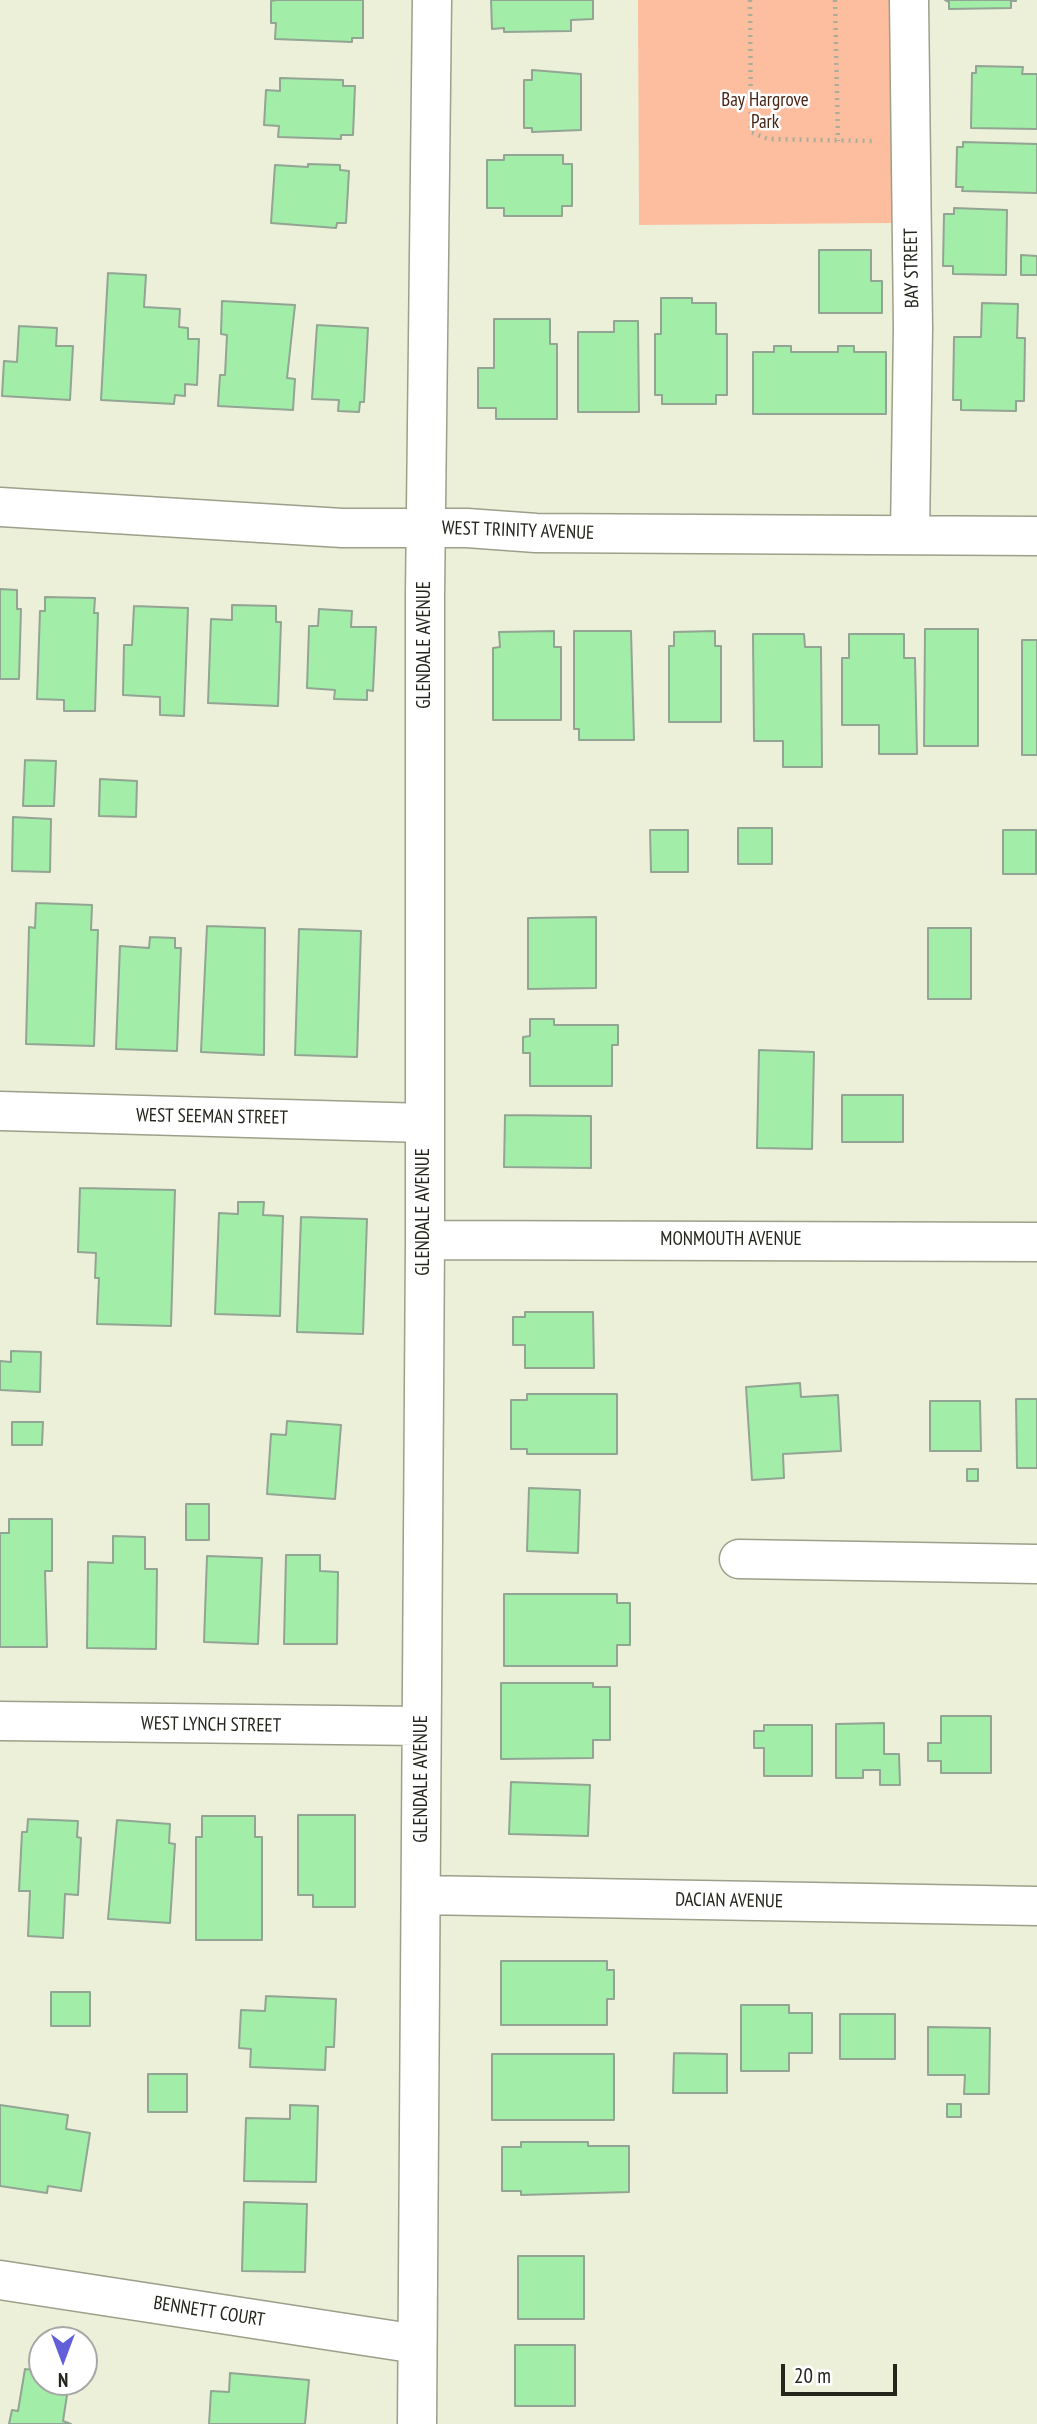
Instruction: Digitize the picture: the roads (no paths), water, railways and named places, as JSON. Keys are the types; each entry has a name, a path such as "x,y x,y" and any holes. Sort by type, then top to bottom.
{"street":[{"name":"GLENDALE AVENUE","path":"417,2424 425,1240 426,528 432,0"},
{"name":"BAY STREET","path":"909,0 913,328 910,535"},
{"name":"WEST TRINITY AVENUE","path":"0,508 342,528 426,528 536,533 1037,537"},
{"name":"WEST SEEMAN STREET","path":"0,1111 425,1123"},
{"name":"MONMOUTH AVENUE","path":"425,1240 1037,1242"},
{"path":"739,1559 1037,1564"},
{"name":"WEST LYNCH STREET","path":"0,1721 421,1727"},
{"name":"DACIAN AVENUE","path":"421,1895 1037,1906"},
{"name":"BENNETT COURT","path":"0,2280 417,2344"}],"park label":[{"name":"Bay Hargrove Park","path":"765,112"}]}
